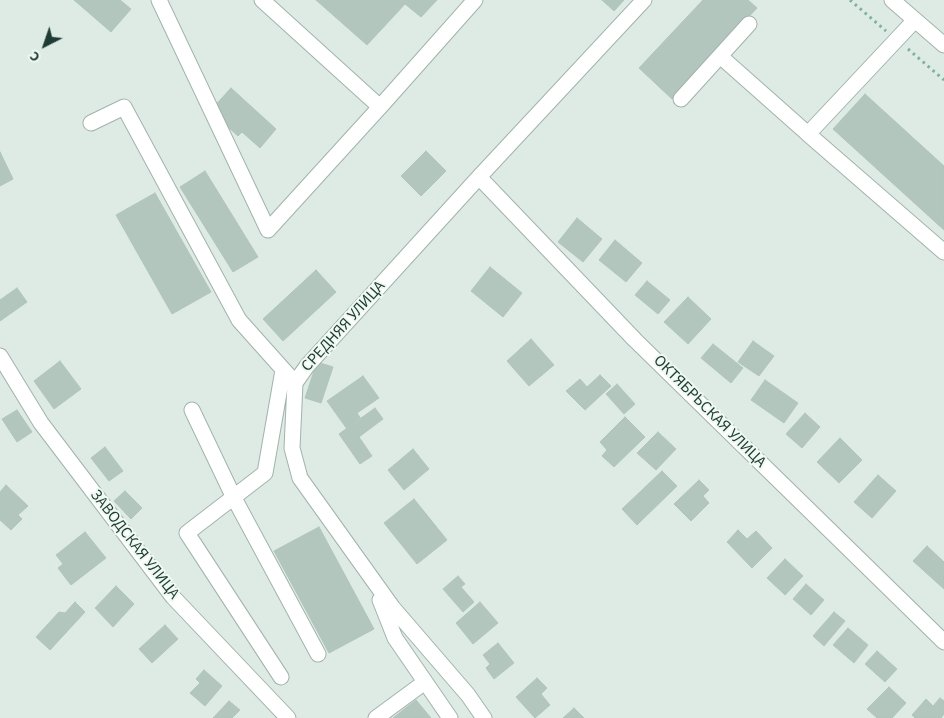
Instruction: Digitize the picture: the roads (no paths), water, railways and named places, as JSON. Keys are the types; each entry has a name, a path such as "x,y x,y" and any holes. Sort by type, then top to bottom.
{"street":[{"path":"159,0 268,230 380,108 474,0"},
{"path":"262,0 380,108"},
{"name":"СРЕДНЯЯ УЛИЦА","path":"484,718 468,695 393,608 300,478 292,448 295,383 307,366 479,177 644,0"},
{"path":"892,0 944,45"},
{"path":"808,134 915,20"},
{"path":"681,99 749,24"},
{"path":"720,56 944,252"},
{"path":"91,123 124,107 239,320 295,383"},
{"name":"ОКТЯБРЬСКАЯ УЛИЦА","path":"479,177 635,340 944,642"},
{"name":"ЗАВОДСКАЯ УЛИЦА","path":"0,356 42,423 173,597 288,718"},
{"path":"281,678 187,533 265,473 283,370"},
{"path":"192,410 234,498 318,654"},
{"path":"371,577 395,638 450,718"},
{"path":"376,718 377,715 425,682"}]}
